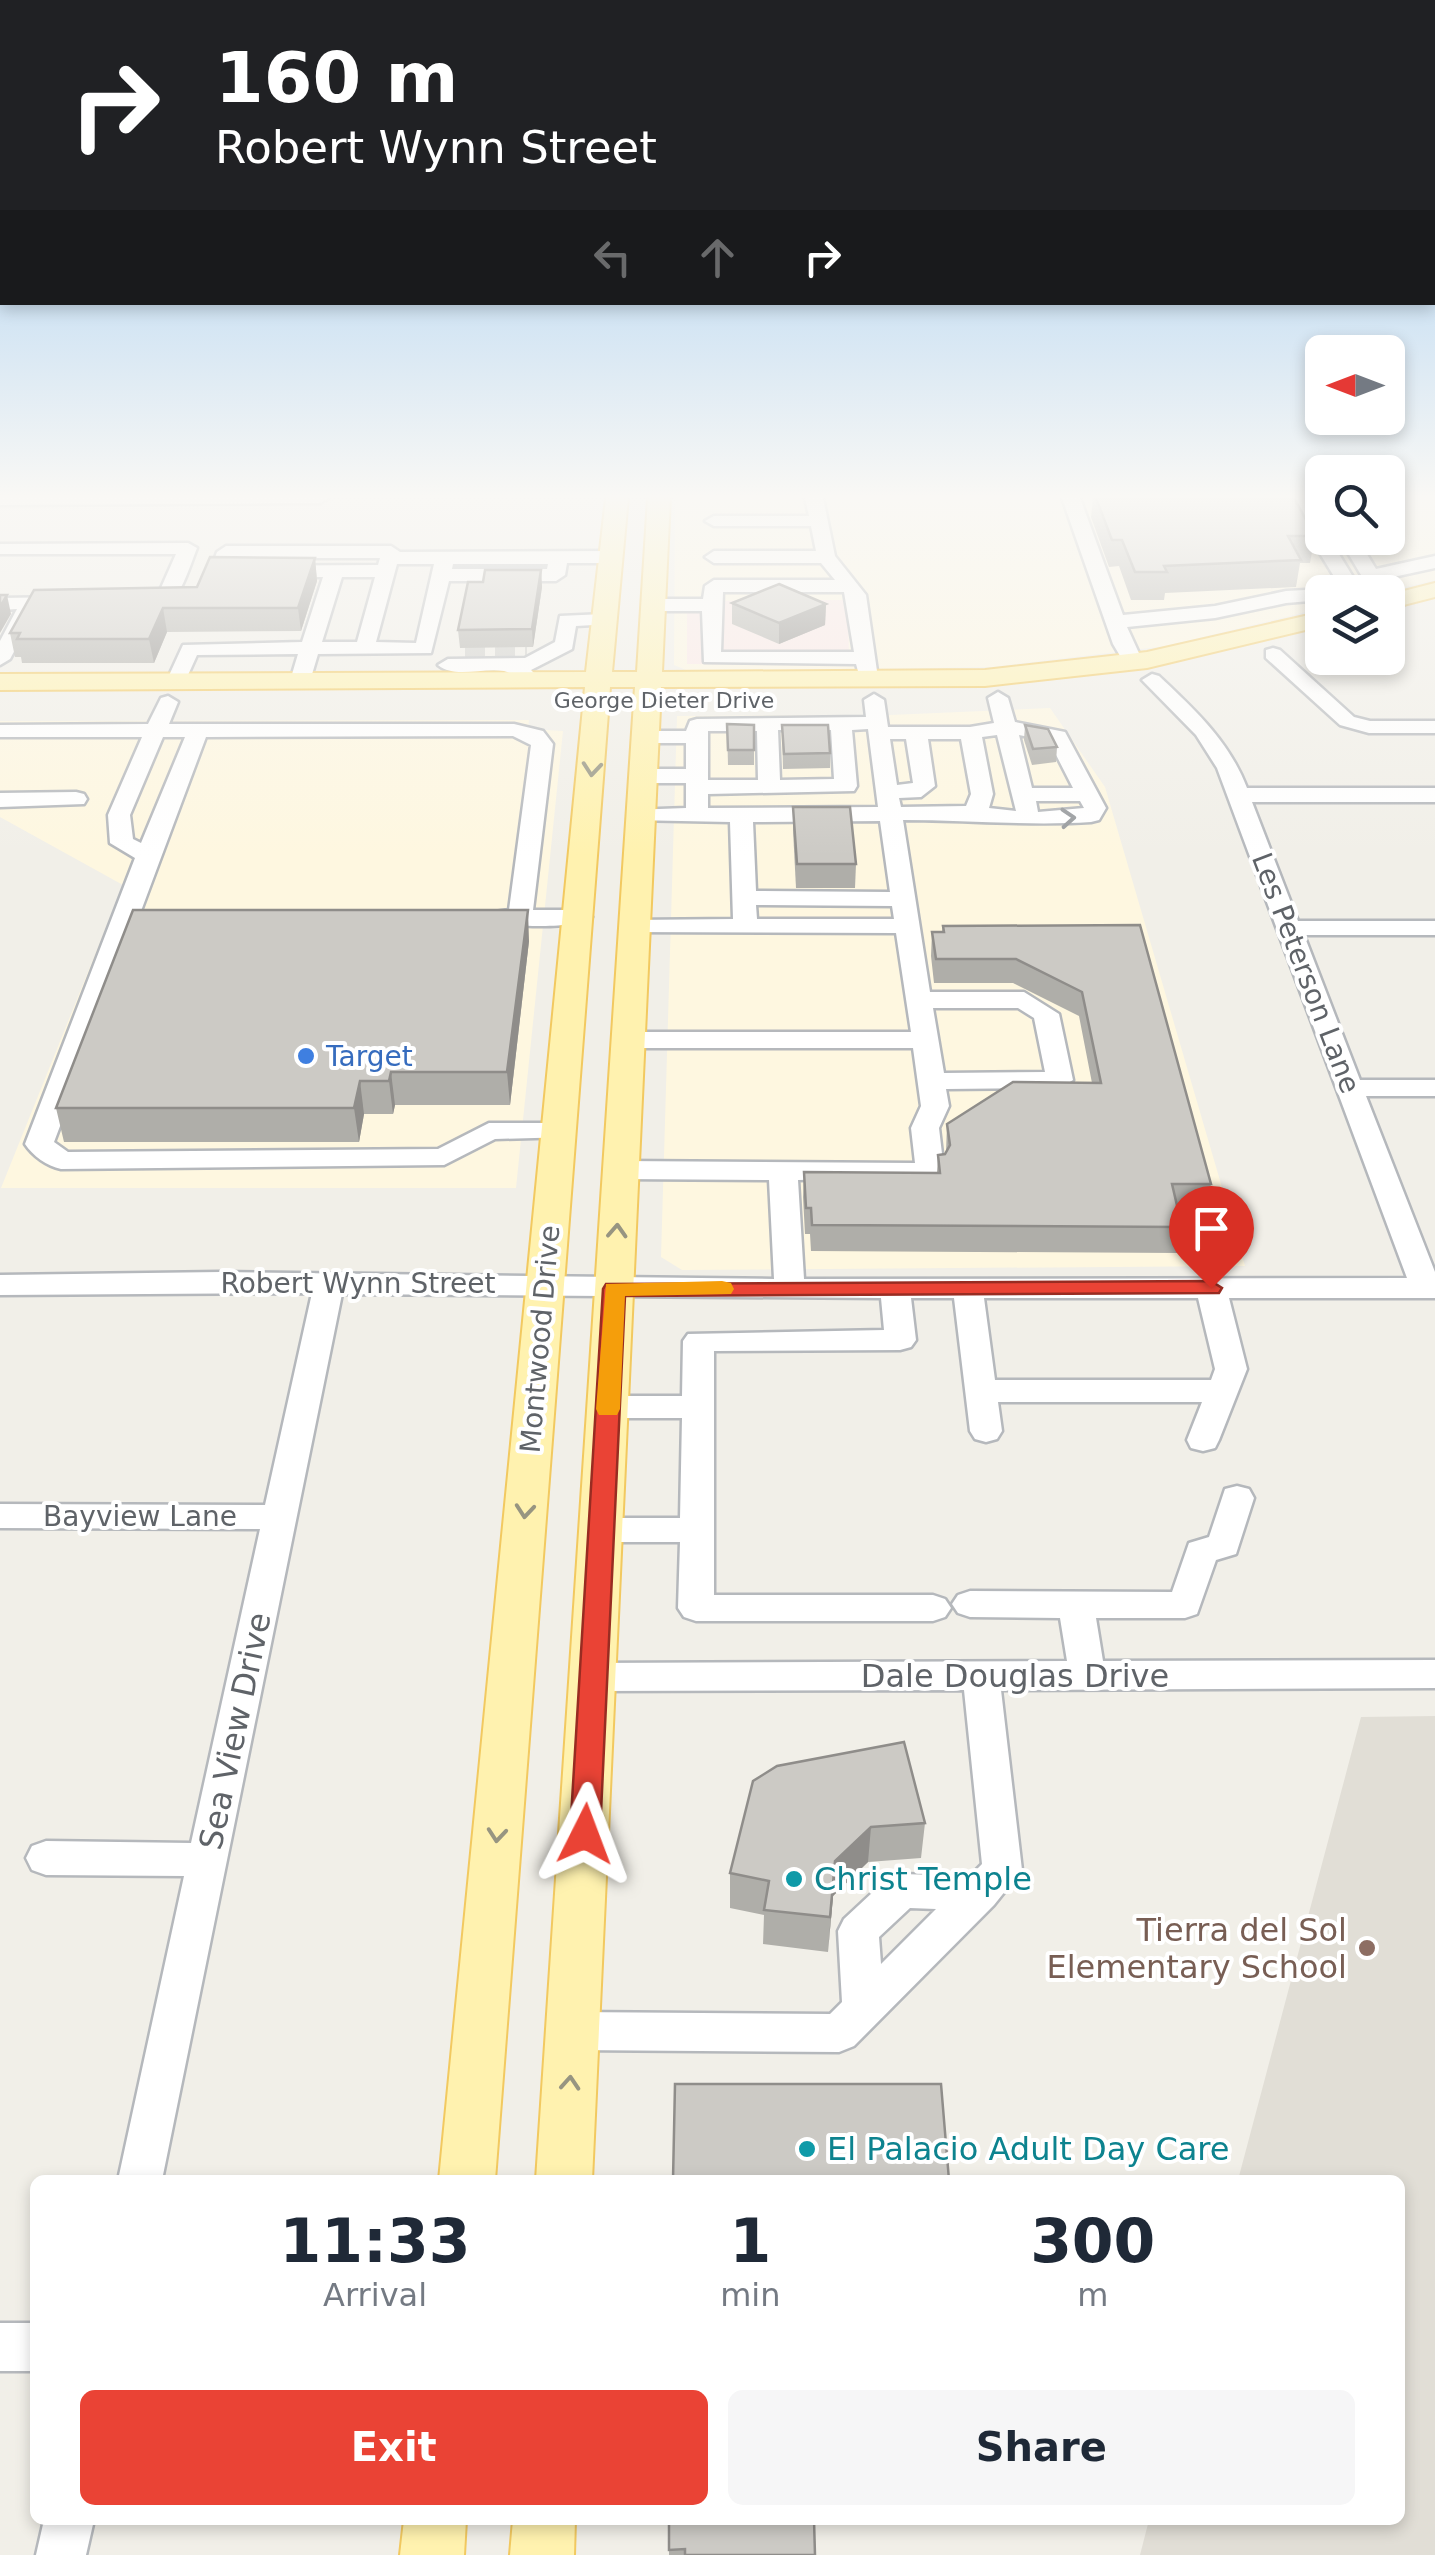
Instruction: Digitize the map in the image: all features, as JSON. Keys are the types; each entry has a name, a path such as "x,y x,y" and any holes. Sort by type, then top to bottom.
{"main road":[{"name":"Montwood Drive","path":"467,2175 599,691 581,638 588,617"},
{"path":"564,2175 652,617"},
{"name":"George Dieter Drive","path":"648,691 726,712 804,712 1006,676 1142,671 1305,624"},
{"name":"George Dieter Drive","path":"0,682 372,701 599,691 873,699 998,698 1305,646"},
{"name":"George Dieter Drive","path":"1,717 172,692 300,682 534,681 599,691"},
{"path":"580,917 634,922"},
{"path":"432,2555 435,2525"},
{"path":"542,2555 544,2525"}],"street":[{"path":"0,659 23,617"},
{"path":"300,682 320,617"},
{"path":"365,648 374,617"},
{"path":"424,649 431,617"},
{"path":"640,815 971,813 1029,819 1092,815 1095,808 1057,737 1037,730 1006,727 970,733 916,733 873,699 711,658 712,617"},
{"path":"620,1170 930,1171 924,1128 934,1106 932,1081 860,617"},
{"path":"1113,617 1142,671"},
{"path":"1115,622 1163,617"},
{"path":"527,649 581,638"},
{"path":"448,665 529,664 581,638"},
{"path":"148,854 122,842 119,816 190,649 466,649"},
{"path":"424,649 472,681"},
{"path":"1272,654 1346,721 1368,727 1435,727"},
{"path":"510,665 534,681"},
{"name":"Les Peterson Lane","path":"1142,671 1204,731 1240,795 1350,1088 1431,1288"},
{"path":"998,698 1029,819"},
{"path":"840,724 873,699"},
{"path":"365,730 372,701"},
{"path":"697,815 697,725 726,712 767,724 804,712 840,724"},
{"path":"1,717 156,730 514,730 535,736 542,744 520,917"},
{"path":"767,724 769,787"},
{"path":"643,776 769,787 846,786 840,724"},
{"path":"198,730 38,1144 62,1161 444,1156 489,1131 560,1132"},
{"path":"888,791 913,792 924,786 916,733"},
{"path":"970,733 982,794 979,807 971,813"},
{"path":"645,737 697,737"},
{"path":"1023,796 1088,794"},
{"path":"1240,795 1435,795"},
{"path":"0,800 76,800"},
{"path":"741,815 745,927"},
{"path":"744,898 902,899"},
{"path":"482,917 580,917"},
{"path":"127,918 166,918"},
{"path":"634,922 745,927 907,926"},
{"path":"1291,928 1435,928"},
{"path":"920,1000 1024,1000 1046,1014 1060,1080 932,1081"},
{"path":"627,1040 926,1040"},
{"path":"924,1128 996,1080"},
{"path":"1350,1088 1435,1088"},
{"path":"783,1172 788,1288"},
{"name":"Sea View Drive","path":"141,2175 329,1283"},
{"name":"Robert Wynn Street","path":"0,1285 1431,1288"},
{"path":"895,1288 900,1340 699,1340 696,1608 933,1608"},
{"path":"968,1288 986,1431"},
{"path":"1203,1440 1230,1370 1211,1288"},
{"path":"981,1390 1222,1391"},
{"path":"608,1408 698,1408"},
{"path":"970,1604 1185,1605 1201,1552 1224,1545 1238,1498"},
{"name":"Bayview Lane","path":"0,1516 280,1516"},
{"path":"602,1530 696,1530"},
{"path":"1076,1604 1087,1675"},
{"name":"Dale Douglas Drive","path":"594,1678 1435,1674"},
{"path":"573,2031 839,2033 1002,1870 981,1676"},
{"path":"46,1858 208,1860"},
{"path":"863,2009 858,1932 901,1890 980,1893"},
{"path":"0,2347 30,2347"},
{"path":"61,2555 67,2525"}],"shaded area":[{"path":"674,617 1284,617 1166,646 992,667 691,672 674,665"},
{"path":"687,617 848,617 849,665 687,664"},
{"path":"1050,708 1105,787 1245,1266 682,1270 661,1257 677,716 890,715"},
{"path":"529,720 528,729 563,731 516,1188 1,1188 123,885 0,817 0,721"},
{"name":"Tierra del Sol Elementary School","path":"1435,1716 1435,2555 1140,2555 1148,2525 1405,2525 1405,2175 1239,2175 1361,1717"}],"building":[{"path":"19,617 159,617 149,639 17,639 20,633 10,633"},
{"path":"461,617 534,617 532,629 458,630"},
{"path":"765,617 793,617 779,623"},
{"path":"727,724 754,725 754,750 728,750"},
{"path":"782,725 828,725 830,753 784,754"},
{"path":"1025,725 1048,729 1057,747 1033,749"},
{"path":"793,807 850,807 856,864 797,864"},
{"name":"Target","path":"133,910 528,910 507,1072 391,1072 389,1081 360,1081 354,1108 56,1108"},
{"path":"1140,925 1211,1184 1172,1184 1182,1227 812,1225 811,1208 806,1208 804,1172 940,1173 938,1155 945,1154 950,1145 947,1124 1013,1082 1101,1083 1082,992 1016,959 936,959 932,932 944,932 943,926"},
{"name":"Christ Temple","path":"904,1742 925,1823 871,1827 835,1861 830,1917 764,1910 769,1881 730,1873 753,1781 777,1766"},
{"name":"El Palacio Adult Day Care","path":"675,2084 941,2084 949,2175 673,2175"},
{"path":"669,2525 814,2525 815,2555 685,2555 685,2549 669,2550"}],"tunnel":[{"path":"465,649 527,649"}],"slow traffic":[{"path":"608,1409 614,1289 722,1289"}],"place":[{"name":"Target","path":"306,1056"},
{"name":"Christ Temple","path":"794,1879"},
{"name":"Tierra del Sol Elementary School","path":"1367,1948"},
{"name":"El Palacio Adult Day Care","path":"807,2149"}],"route":[{"path":"585,1834 614,1289 1211,1288"}]}
